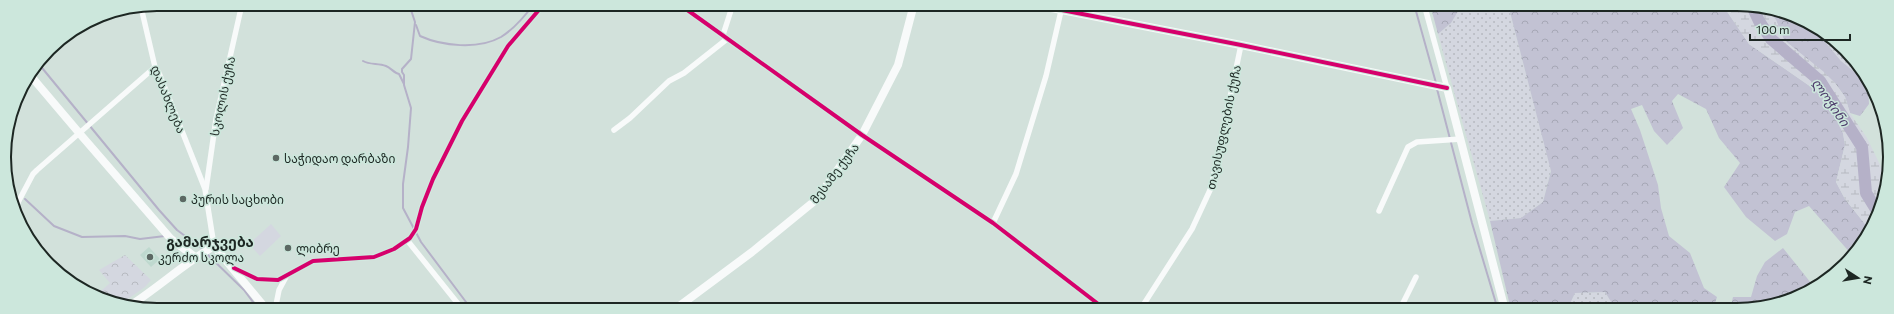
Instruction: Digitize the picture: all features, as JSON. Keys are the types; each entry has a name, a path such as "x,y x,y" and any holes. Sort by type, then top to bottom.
{"street":[{"name":"სკოლის ქუჩა","path":"206,189 216,119 240,11"},
{"path":"234,268 258,279 278,280 313,262 374,257 394,249 407,240 416,228 422,207 433,179 466,114 508,46 538,11"},
{"path":"689,11 862,135 993,223 1097,303"},
{"path":"614,130 630,118 669,81 684,73 725,37 731,11"},
{"name":"მესამე ქუჩა","path":"683,303 752,252 818,199 862,135 898,65 912,11"},
{"path":"993,223 1016,174 1046,76 1061,11 1240,45 1447,88"},
{"path":"1426,11 1503,303"},
{"name":"დასახლება","path":"142,12 155,67 159,73 206,189"},
{"name":"თავისუფლების ქუჩა","path":"1144,303 1192,229 1212,188 1240,45"},
{"path":"18,202 33,174 155,67"},
{"path":"34,79 171,239 195,257"},
{"path":"1379,211 1408,147 1417,142 1461,139"},
{"path":"206,189 214,246 234,268 262,303"},
{"path":"407,240 458,303"},
{"path":"137,302 195,257 214,246"},
{"path":"276,303 279,290 286,276"},
{"path":"1403,303 1416,277"}],"shaded area":[{"name":"კერძო სკოლა","path":"149,247 160,259 151,267 140,255"}],"green space":[{"path":"1432,11 1458,11 1451,23 1438,34"},
{"path":"1458,11 1510,12 1551,170 1543,202 1521,218 1490,221 1438,34 1451,23"},
{"path":"1509,11 1727,11 1749,44 1814,89 1827,101 1843,133 1845,145 1836,182 1845,199 1866,225 1853,246 1849,251 1809,206 1795,212 1787,234 1775,241 1746,217 1724,187 1740,163 1719,138 1706,109 1678,94 1672,101 1683,128 1667,145 1654,131 1642,105 1631,109 1640,130 1658,185 1661,208 1669,236 1690,253 1704,288 1717,297 1715,303 1612,303 1605,292 1575,293 1570,303 1509,303 1490,221 1521,218 1543,202 1551,171"},
{"path":"1727,11 1747,11 1772,15 1776,20 1784,40 1824,72 1835,83 1845,97 1850,113 1867,138 1883,170 1878,195 1866,225 1845,199 1836,182 1845,145 1843,133 1827,102 1814,89 1749,44"},
{"path":"1772,15 1802,26 1819,37 1841,61 1857,74 1868,93 1869,104 1860,116 1850,113 1845,97 1835,83 1784,40 1776,20"},
{"path":"1819,37 1833,47 1847,61 1857,74 1841,61"},
{"path":"271,224 281,236 260,256 249,244"},
{"path":"1783,248 1811,283 1793,292 1775,298 1756,302 1732,303 1733,297 1751,297 1757,276 1765,262"},
{"path":"125,255 151,280 145,287 127,300 100,292 110,283 99,270"},
{"path":"1605,292 1612,303 1570,303 1575,293"}],"waterway":[{"path":"411,11 415,22 411,59 402,69 404,75 404,85 411,108 403,184 403,208 421,242 467,303"},
{"path":"416,25 420,36 439,42 460,45 482,44 506,34 529,11"},
{"path":"1416,11 1436,83"},
{"name":"ლოჭინი","path":"1755,12 1771,39 1820,81 1862,147 1866,193 1874,206"},
{"path":"363,61 388,67 399,74 404,84"},
{"path":"42,67 159,210 177,230 204,250"},
{"path":"1437,89 1472,223 1496,303"},
{"path":"25,199 54,226 82,237 125,236 140,239 165,236"},
{"path":"207,254 244,290 254,303"}],"cycle path":[{"path":"234,268 257,279 278,280 313,261 374,257 394,249 410,238 416,229 422,207 433,179 462,121 508,46 538,11"},
{"path":"689,11 862,135 993,223 1097,303"},
{"path":"1067,11 1241,45 1447,88"}],"place":[{"name":"საჭიდაო დარბაზი","path":"276,158"},
{"name":"პურის საცხობი","path":"183,199"},
{"name":"ლიბრე","path":"288,248"},
{"name":"კერძო სკოლა","path":"150,257"}],"district":[{"name":"გამარჯვება","path":"210,241"}]}
